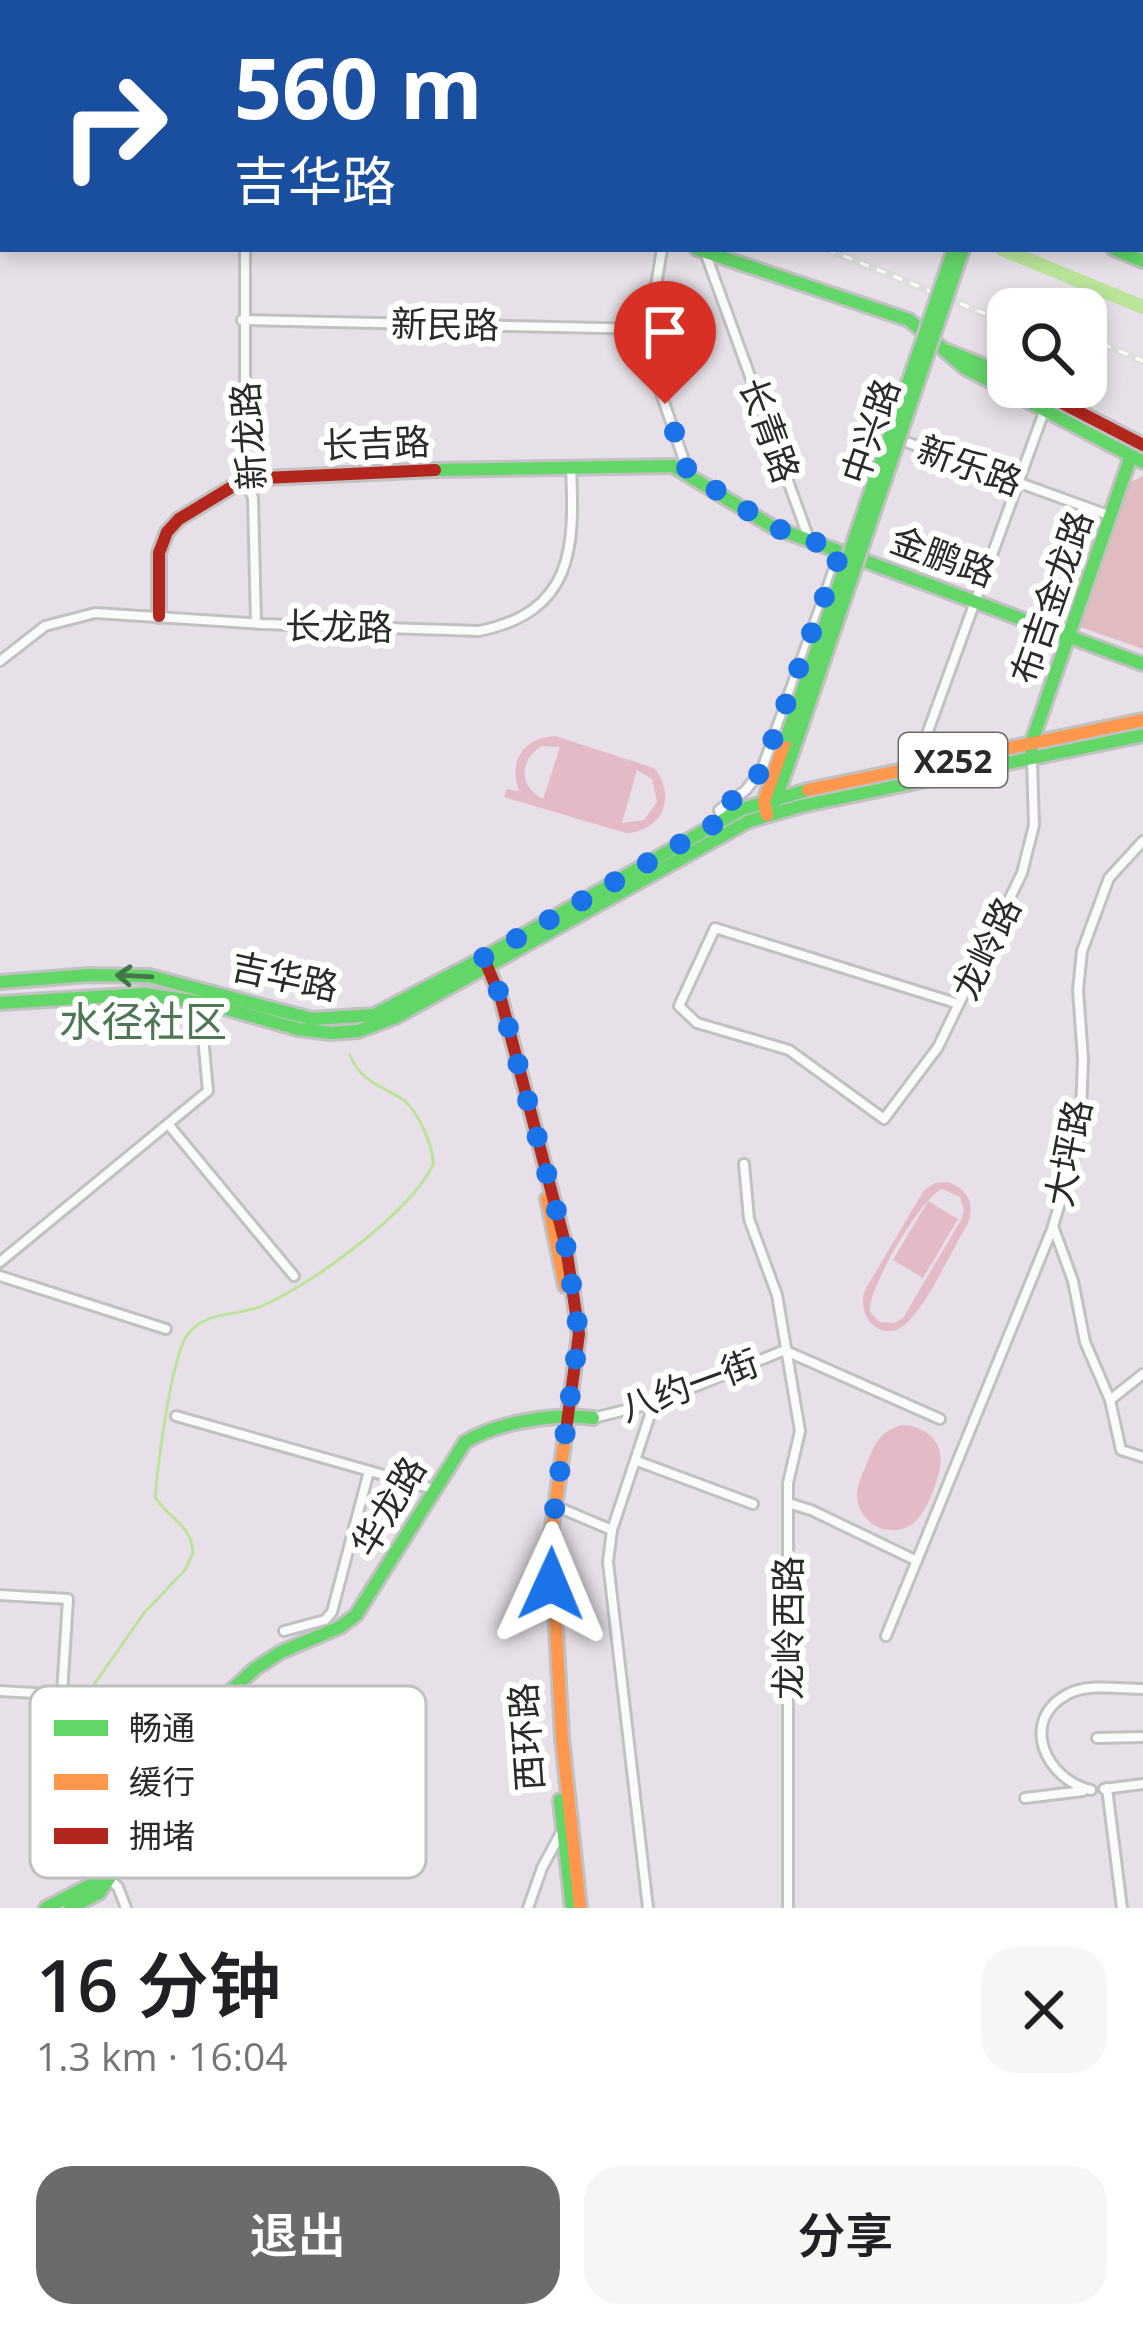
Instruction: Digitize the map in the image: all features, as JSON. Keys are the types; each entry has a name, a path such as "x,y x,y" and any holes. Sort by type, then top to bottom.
{"main road":[{"path":"704,252 900,316 930,334 959,364 1045,409 1064,411 1143,445"},
{"name":"中兴路","path":"765,808 779,797 792,738 952,252"},
{"name":"中兴路","path":"765,808 963,252"},
{"path":"948,351 987,367"},
{"path":"1060,408 1137,459"},
{"name":"布吉金龙路","path":"1031,751 1111,516 1137,459"},
{"name":"长吉路","path":"159,616 159,553 167,532 179,519 244,479 374,471 673,466 688,472"},
{"name":"金鹏路","path":"688,472 773,527 1143,664"},
{"name":"吉华路","path":"486,965 723,819 1031,751 1143,720"},
{"name":"吉华路","path":"779,797 914,768 1143,735"},
{"name":"吉华路","path":"0,982 149,976 298,1030 358,1031 396,1017 765,808"},
{"name":"西环路","path":"486,965 536,1154 570,1312 566,1421 551,1584 566,1825"},
{"name":"吉华路","path":"0,1004 99,994 208,997"},
{"name":"华龙路","path":"238,1686 281,1652 340,1627 356,1615 457,1450 472,1438 593,1418"},
{"name":"西环路","path":"566,1421 545,1534 576,1908"},
{"name":"华龙路","path":"244,1686 284,1658 343,1634 360,1620 463,1453 487,1439 566,1421"},
{"path":"46,1908 106,1878"},
{"name":"华龙路","path":"70,1908 100,1894 107,1878"}],"street":[{"name":"新龙路","path":"244,252 244,479 254,498 256,624"},
{"path":"662,252 649,328 653,370 688,472"},
{"name":"长青路","path":"701,252 810,540"},
{"name":"新民路","path":"242,320 649,328"},
{"path":"723,819 719,810 746,790 767,758 896,438 930,334"},
{"path":"849,554 930,334"},
{"path":"914,768 1045,409"},
{"name":"新乐路","path":"896,438 1111,516"},
{"name":"长龙路","path":"0,661 45,626 78,615 479,631 506,626 530,612 562,574 573,543 572,468"},
{"name":"龙岭路","path":"959,1004 716,928 679,1006 697,1023 788,1051 884,1119 938,1047 959,1004 1022,873 1034,825 1031,751"},
{"name":"大坪路","path":"1143,841 1108,878 1082,951 1079,1137 1053,1226 1072,1281 1085,1342 1110,1400 1121,1450 1143,1457"},
{"path":"0,1262 208,1091 202,1025 208,997"},
{"path":"168,1124 294,1276"},
{"name":"龙岭西路","path":"744,1164 749,1219 777,1295 800,1431 788,1483 788,1908"},
{"path":"886,1636 1053,1226"},
{"path":"0,1276 166,1329"},
{"path":"785,1350 940,1419"},
{"name":"八约一街","path":"593,1418 654,1402 785,1350"},
{"path":"1110,1400 1143,1373"},
{"path":"648,1908 608,1562 612,1530 654,1402"},
{"path":"176,1416 433,1489"},
{"path":"637,1461 753,1504"},
{"path":"284,1631 325,1619 332,1612 369,1471"},
{"path":"788,1503 917,1561"},
{"path":"555,1506 612,1530"},
{"path":"0,1594 68,1599 63,1686"},
{"path":"1091,1790 1068,1782 1050,1766 1041,1739 1045,1718 1058,1701 1076,1690 1143,1689"},
{"path":"0,1690 30,1692"},
{"path":"1097,1738 1143,1737"},
{"path":"1025,1798 1143,1784"},
{"path":"1107,1788 1122,1908"},
{"path":"528,1908 566,1825"},
{"path":"108,1878 118,1887 126,1908"}],"shaded area":[{"path":"1143,476 1143,649 1080,627 1129,483"},
{"path":"555,736 654,768 665,790 657,819 626,833 504,797 507,789 519,791 515,770 521,753","holes":["542,746 560,747 543,799 529,787 524,773 529,758","637,770 652,779 657,802 644,820 622,823"]},
{"path":"948,1182 965,1193 971,1210 968,1223 915,1315 898,1329 880,1330 867,1318 865,1290 924,1190","holes":["942,1189 960,1197 961,1220 903,1318 880,1322 870,1312 871,1301 909,1225"]},
{"path":"928,1201 958,1219 923,1278 893,1260"},
{"path":"901,1425 931,1436 939,1449 940,1467 921,1514 911,1525 883,1529 867,1520 857,1494 877,1441"}],"waterway":[{"path":"1009,252 1143,307"},
{"path":"93,1686 144,1613 185,1570 193,1553 184,1528 155,1497 171,1387 188,1334 214,1317 285,1295 333,1264 404,1204 433,1165 427,1138 412,1109 364,1076 350,1055"}],"railway":[{"path":"834,252 987,314"},
{"path":"1107,346 1143,361"}],"traffic: fast":[{"path":"706,252 909,320 965,368 1143,462"},
{"path":"787,736 953,252"},
{"path":"797,739 962,252"},
{"path":"1121,252 1143,261"},
{"path":"948,351 987,367"},
{"path":"1032,758 1031,744 1131,456"},
{"path":"435,470 673,466 773,527 1143,664"},
{"path":"0,1003 144,994 206,1003 298,1029 358,1031 396,1017 749,821 1143,735"},
{"path":"775,802 797,739"},
{"path":"0,982 149,976 312,1019 374,1015 742,809 808,790"},
{"path":"236,1686 281,1652 340,1627 356,1615 465,1442 527,1421 593,1418"},
{"path":"560,1800 572,1908"},
{"path":"46,1908 102,1878"},
{"path":"70,1908 99,1893 109,1878"}],"traffic: slow":[{"path":"808,790 1143,720"},
{"path":"767,815 764,801 787,736"},
{"path":"547,1199 565,1286"},
{"path":"567,1423 551,1535 562,1738 580,1908"}],"traffic: jam":[{"path":"1072,408 1143,445"},
{"path":"159,616 159,553 167,532 179,519 245,479 435,470"},
{"path":"485,961 501,999 566,1247 579,1334 567,1423"}],"district":[{"name":"水径社区","path":"143,1020"}],"route":[{"path":"551,1584 551,1535 579,1334 566,1247 501,999 483,958 723,819 719,810 746,790 762,770 841,551 773,527 688,472 665,404"}]}
